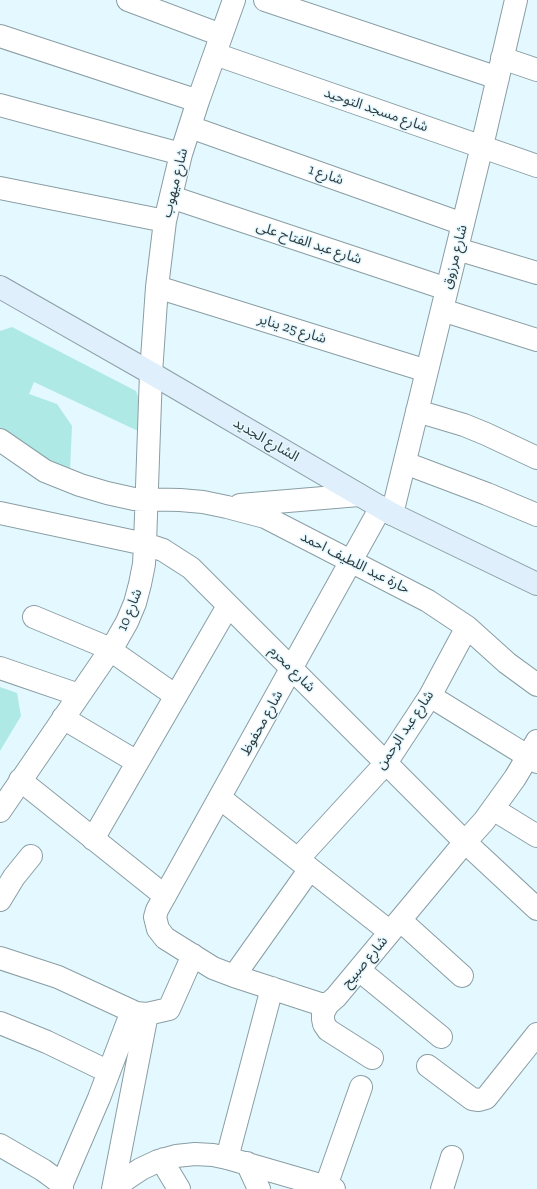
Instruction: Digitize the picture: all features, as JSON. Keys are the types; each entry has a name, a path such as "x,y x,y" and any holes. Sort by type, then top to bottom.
{"main road":[{"name":"الشارع الجديد","path":"0,287 151,373 386,511 537,584"}],"street":[{"name":"شارع مسجد التوحيد","path":"128,0 218,44 537,166"},
{"name":"شارع ميهوب","path":"151,373 156,287 165,221 181,154 234,0"},
{"path":"265,0 500,68 537,70"},
{"name":"شارع مرزوق","path":"386,511 405,463 482,146 500,68 512,1"},
{"path":"0,36 198,101"},
{"path":"0,105 181,154"},
{"name":"شارع 1","path":"190,127 463,224"},
{"path":"0,188 165,221"},
{"name":"شارع عبد الفتاح على","path":"171,197 447,289"},
{"path":"457,249 537,274"},
{"name":"شارع 25 يناير","path":"156,287 427,371"},
{"path":"442,310 537,340"},
{"name":"شارع 10","path":"0,811 110,650 127,622 135,603 144,564 151,373"},
{"path":"417,412 452,421 481,432 537,458"},
{"name":"حارة عبد اللطيف احمد","path":"0,440 45,470 68,480 107,493 134,499 180,500 227,507 264,517 428,601 467,627 507,663 537,685"},
{"path":"405,463 487,494 537,516"},
{"path":"227,507 359,495"},
{"name":"شارع محفوظ","path":"165,896 352,561 386,511"},
{"name":"شارع محرم","path":"0,513 145,544 163,550 191,568 465,842 537,908"},
{"path":"93,838 228,606"},
{"path":"34,617 86,638 110,650 176,696"},
{"name":"شارع عبد الرحمن","path":"234,976 304,864 386,763 430,696 467,627"},
{"path":"0,668 79,695"},
{"path":"430,696 534,754"},
{"path":"63,718 137,762"},
{"name":"شارع صبيح","path":"328,1004 359,970 493,810 534,754"},
{"path":"20,780 165,896 157,910 155,917 158,930 165,938 213,968 320,1004 328,1004 323,1013 324,1024 328,1030 372,1058"},
{"path":"220,798 304,864 395,926 462,976"},
{"path":"493,810 537,836"},
{"path":"0,900 14,877 30,856"},
{"path":"0,958 58,977 140,1013 169,1009 193,955"},
{"path":"359,970 441,1037"},
{"path":"259,1189 237,1160 272,988"},
{"path":"0,1145 43,1170 62,1187 109,1072 140,1013"},
{"path":"114,1189 140,1013"},
{"path":"0,1023 47,1042 109,1072"},
{"path":"428,1066 472,1098 479,1100 486,1098 537,1034"},
{"path":"114,1189 141,1169 164,1159 194,1154 213,1155 237,1160 330,1188 361,1087"},
{"path":"442,1189 452,1157"},
{"path":"164,1159 167,1169 179,1189"}],"building":[{"path":"12,327 136,391 147,420 138,431 34,382 29,394 57,404 72,426 70,470 37,454 0,433 0,331"},
{"path":"0,687 17,693 21,716 0,751"}]}
